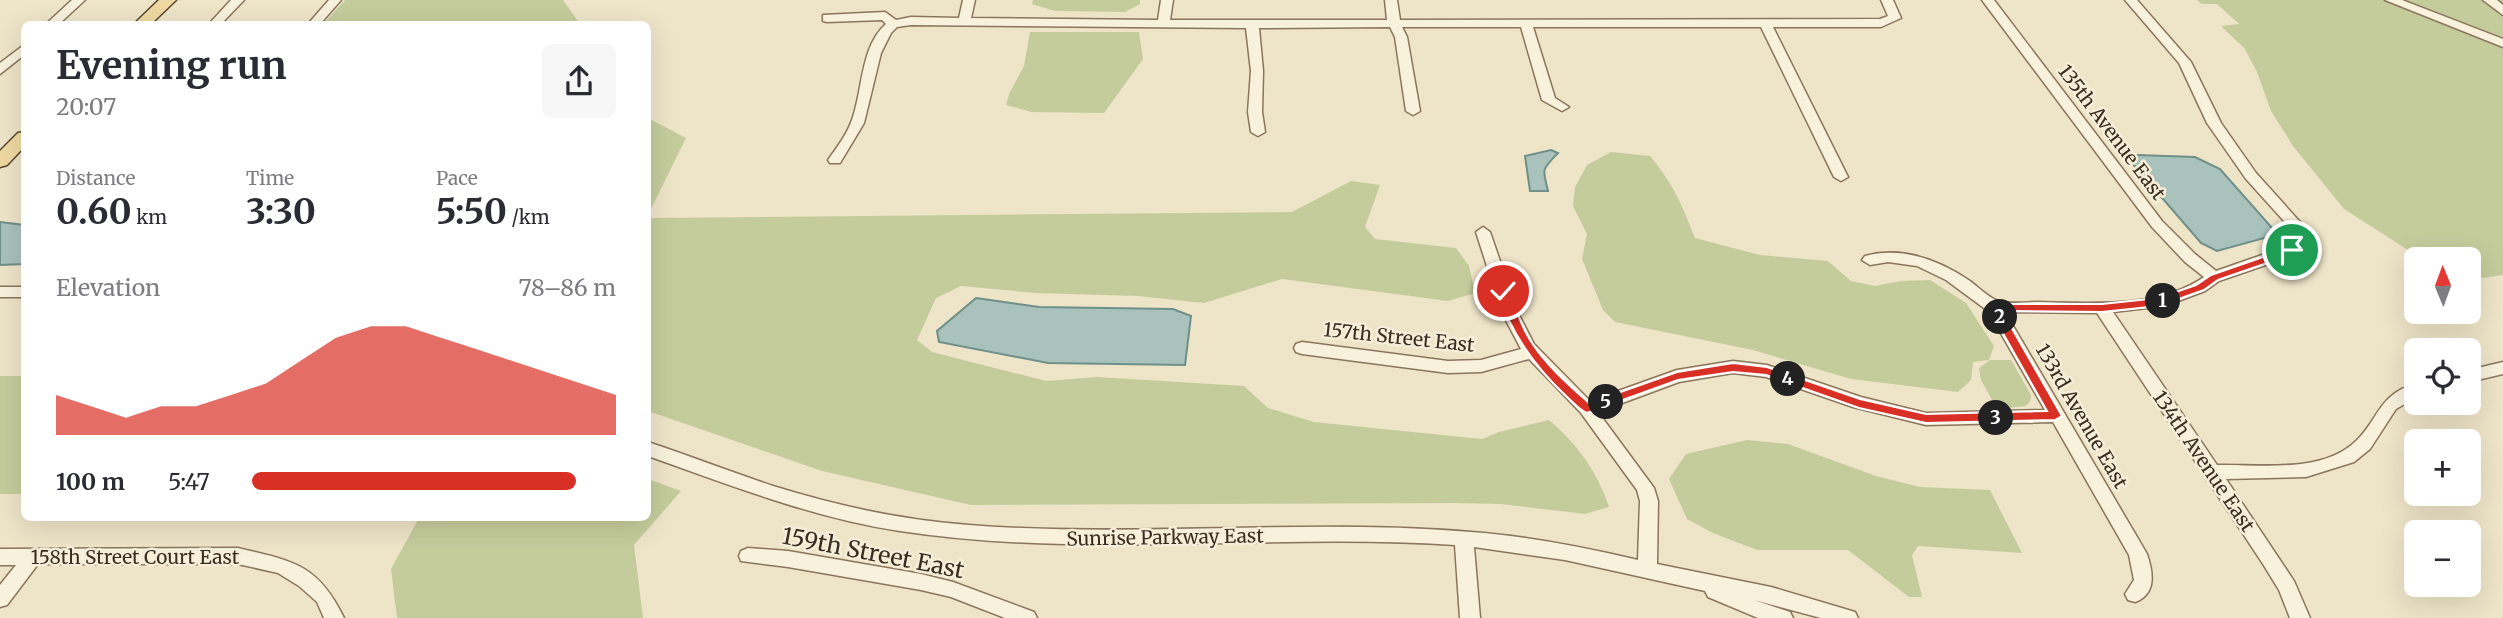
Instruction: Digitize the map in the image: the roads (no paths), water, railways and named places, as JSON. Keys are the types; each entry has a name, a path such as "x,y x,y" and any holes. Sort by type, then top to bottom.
{"main road":[{"path":"145,21 168,0"},
{"path":"0,161 21,140"}],"street":[{"path":"55,21 79,0"},
{"path":"218,21 239,0"},
{"path":"317,21 335,0"},
{"path":"835,160 855,131 868,79 889,20 885,0"},
{"path":"964,22 968,0"},
{"path":"1164,22 1167,0"},
{"path":"1391,0 1394,23 1401,37 1413,111"},
{"path":"827,18 1252,24 1892,21 1895,15 1888,0"},
{"name":"135th Avenue East","path":"1988,0 2157,224 2190,258 2214,277"},
{"path":"1994,307 2102,308 2139,305 2173,298 2200,287 2214,277 2302,248 2311,242 2244,166 2214,123 2185,62 2131,0"},
{"path":"2391,0 2503,43"},
{"path":"2489,0 2503,11"},
{"path":"1765,23 1841,177"},
{"path":"1252,24 1258,132"},
{"path":"1525,24 1549,100 1562,107"},
{"path":"0,70 21,51"},
{"path":"1483,232 1510,313 1532,352 1587,409 1645,488 1649,501 1647,569"},
{"name":"133rd Avenue East","path":"1870,260 1899,258 1927,264 1967,285 1994,307 2055,416 2138,554 2145,579 2143,588 2135,594"},
{"path":"0,292 21,292"},
{"name":"134th Avenue East","path":"2102,308 2270,559 2287,587 2300,618"},
{"name":"157th Street East","path":"1302,348 1448,367 1481,366 1532,352"},
{"path":"1587,409 1677,376 1733,367 1767,371 1859,403 1926,419 2055,416"},
{"path":"2481,373 2503,368"},
{"path":"2212,472 2306,470 2348,457 2364,444 2390,405 2404,397"},
{"name":"Sunrise Parkway East","path":"651,450 820,507 899,524 1058,538 1340,535 1464,538 1562,551 1761,593 1848,618"},
{"path":"1464,538 1470,618"},
{"path":"0,599 34,556"},
{"name":"158th Street Court East","path":"0,557 238,556 283,566 306,580 324,597 334,618"},
{"name":"159th Street East","path":"748,556 788,559 921,582 961,593 991,607 1027,618"},
{"name":"Sunrise Parkway East","path":"1690,580 1755,610 1783,618"}],"water":[{"path":"1551,150 1558,153 1545,169 1548,191 1530,191 1525,156"},
{"path":"2137,155 2195,157 2220,169 2273,229 2268,237 2217,251 2201,243 2131,162"},
{"path":"0,222 21,225 21,264 0,265"},
{"path":"976,298 1039,307 1173,309 1191,316 1185,365 1048,363 939,342 937,331"}]}
